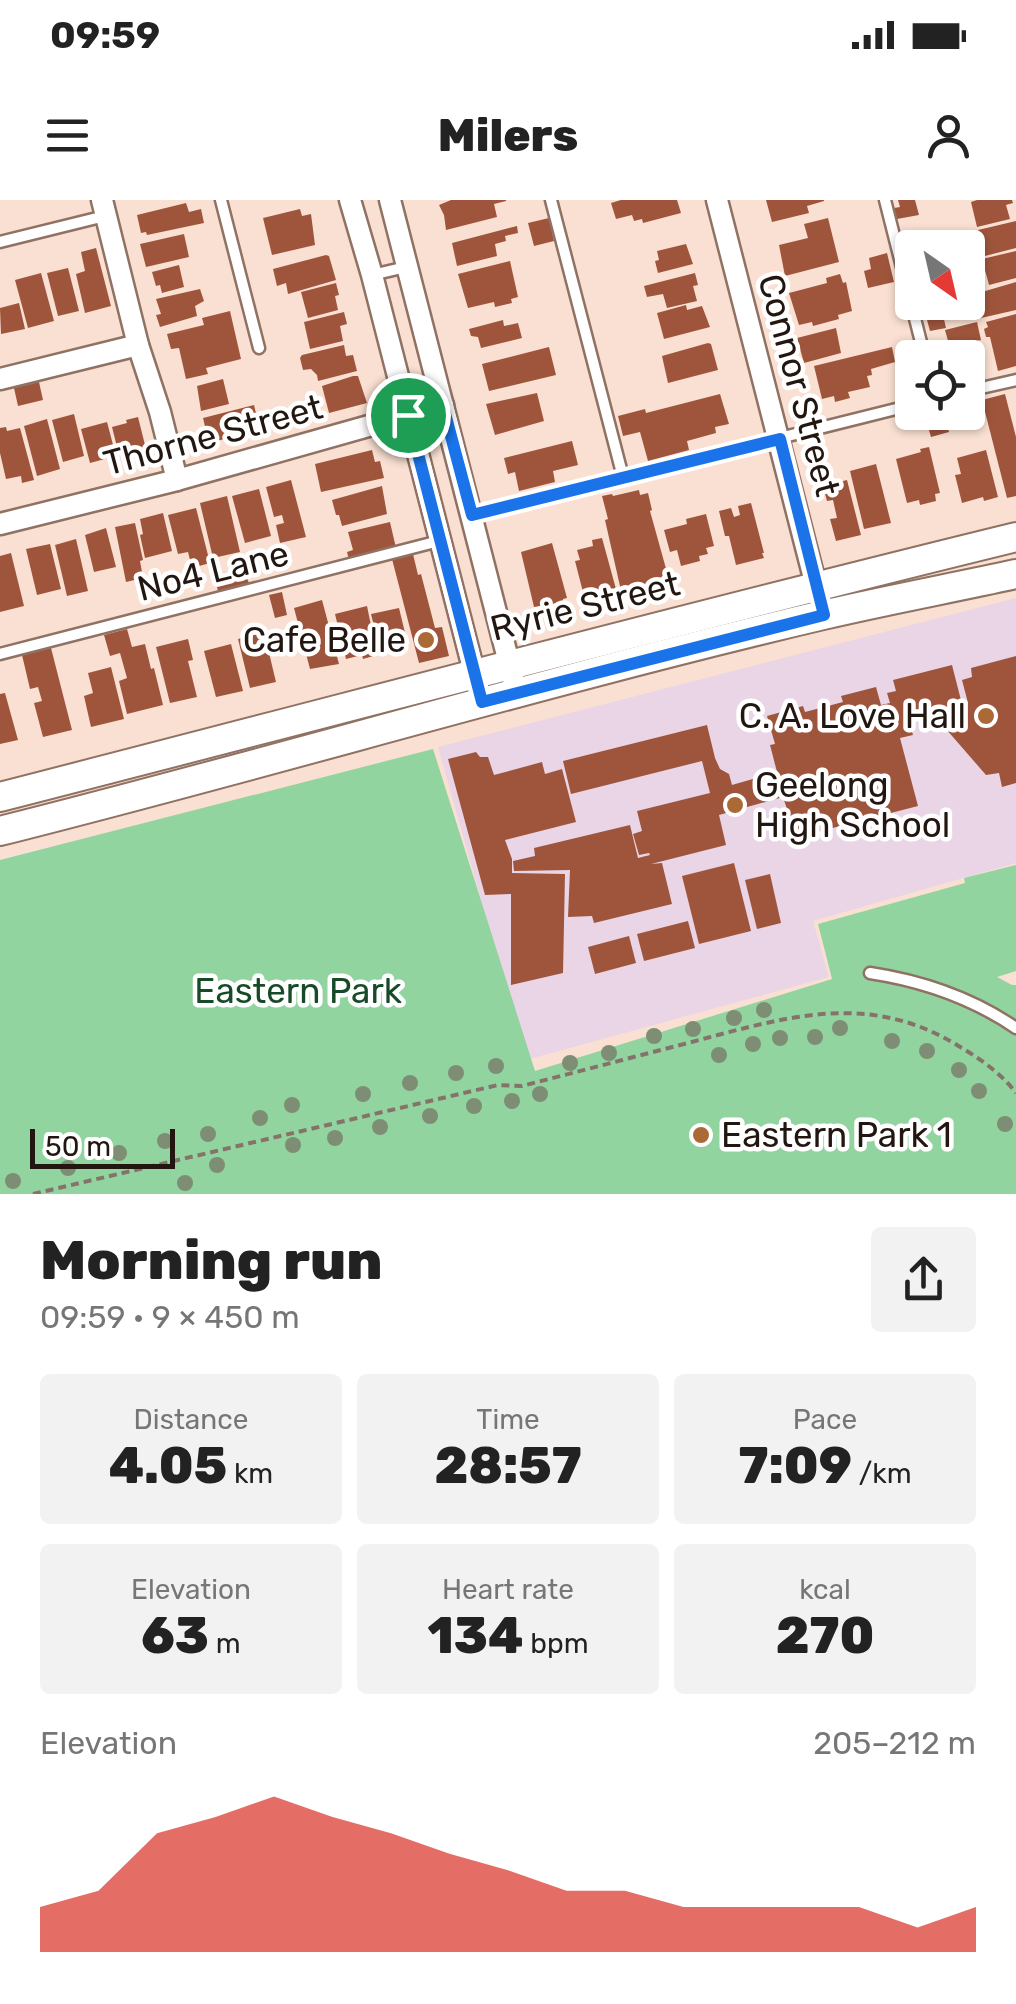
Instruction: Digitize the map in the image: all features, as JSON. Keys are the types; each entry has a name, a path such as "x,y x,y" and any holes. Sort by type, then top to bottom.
{"main road":[{"name":"Ryrie Street","path":"0,796 1016,537"},
{"name":"Ryrie Street","path":"0,831 824,615 1016,574"},
{"path":"816,586 824,615"}],"street":[{"path":"350,200 482,702"},
{"path":"390,200 517,694"},
{"name":"Connor Street","path":"717,200 816,586"},
{"path":"104,208 178,480"},
{"path":"0,379 138,344"},
{"name":"Thorne Street","path":"0,524 178,480 443,406"}],"lane":[{"path":"221,200 259,348"},
{"path":"551,200 623,477"},
{"path":"885,200 920,340"},
{"path":"0,242 104,208"},
{"path":"372,276 408,267"},
{"path":"985,388 1016,380"},
{"path":"472,515 895,409"},
{"name":"No4 Lane","path":"0,654 440,541"},
{"path":"870,973 940,990 1016,1028"}],"path":[{"path":"33,1194 498,1085 522,1086 781,1019 828,1012 872,1014 943,1036 996,1072 1016,1093"}],"shaded area":[{"name":"Geelong High School","path":"1016,598 1016,863 813,921 829,977 526,1060 438,747"}],"green space":[{"name":"Eastern Park","path":"433,749 535,1071 832,979 818,924 1016,865 1016,971 997,977 1016,985 1016,1194 0,1194 0,860"}],"building":[{"path":"451,200 506,201 494,204 497,217 446,230 439,205"},
{"path":"677,200 681,213 643,223 642,219 634,221 632,215 616,219 611,203"},
{"path":"766,200 824,201 807,206 809,213 772,222"},
{"path":"898,200 915,200 919,215 897,219 894,208 900,207"},
{"path":"1012,200 1006,205 1010,219 977,227 971,202"},
{"path":"186,203 189,212 201,209 204,223 141,233 137,215"},
{"path":"300,209 302,216 311,214 315,245 272,255 263,218"},
{"path":"549,218 554,241 534,246 528,223"},
{"path":"828,218 839,262 785,276 779,245 808,238 804,224"},
{"path":"1016,221 1016,248 985,256 985,230 978,230"},
{"path":"517,226 518,233 495,244 497,256 457,266 452,243"},
{"path":"184,234 189,257 146,267 140,244"},
{"path":"686,244 693,264 658,273 657,251"},
{"path":"96,248 111,306 85,313 76,274 85,271 81,252"},
{"path":"1016,251 1016,278 989,285 985,258"},
{"path":"887,253 894,282 868,288 864,271 871,269 869,258"},
{"path":"326,255 336,280 288,294 286,283 277,286 273,269"},
{"path":"510,261 518,297 511,299 512,303 495,307 494,302 468,308 458,274"},
{"path":"179,265 184,287 162,293 152,272"},
{"path":"68,268 79,311 58,316 47,273"},
{"path":"41,273 54,321 28,328 15,280"},
{"path":"695,273 697,301 667,308 663,294 647,297 644,286"},
{"path":"840,274 846,282 852,311 813,326 812,322 799,325 789,293 827,283 826,278"},
{"path":"1016,282 1016,310 985,317 985,291"},
{"path":"336,283 338,310 308,318 301,292"},
{"path":"200,289 204,301 195,306 197,316 160,327 156,299"},
{"path":"19,303 25,329 1,334 0,308"},
{"path":"686,305 687,310 702,306 710,327 664,339 657,313"},
{"path":"230,311 241,359 206,368 208,374 186,379 179,348 171,349 167,334 204,325 202,318"},
{"path":"344,312 347,324 340,326 343,341 310,349 304,322"},
{"path":"1016,314 1016,366 998,371 990,337 986,337 984,329 988,327 986,322"},
{"path":"503,320 504,326 518,323 522,338 481,348 478,337 471,336 469,329"},
{"path":"927,320 944,320 946,328 930,331"},
{"path":"977,322 981,340 948,340 945,330"},
{"path":"836,328 841,353 804,363 797,338"},
{"path":"708,343 718,370 668,383 662,356"},
{"path":"344,345 346,356 353,355 357,371 318,381 311,369 303,370 302,355"},
{"path":"549,347 556,375 489,391 482,364"},
{"path":"892,347 895,362 871,369 872,375 867,376 870,387 848,392 850,398 835,402 834,396 822,399 814,366"},
{"path":"358,376 367,403 329,413 322,386"},
{"path":"223,379 229,404 201,411 197,386"},
{"path":"39,382 43,400 18,406 14,388"},
{"path":"537,393 544,421 495,435 486,404"},
{"path":"720,394 729,424 715,427 716,433 687,441 689,450 648,461 640,432 623,436 618,416"},
{"path":"1005,394 1016,437 1016,496 1007,498 985,399"},
{"path":"254,405 260,430 209,443 203,418"},
{"path":"74,414 84,456 63,462 52,420"},
{"path":"138,417 146,449 119,455 112,427"},
{"path":"47,419 60,469 37,476 24,426"},
{"path":"107,422 116,456 90,463 81,429"},
{"path":"6,427 7,431 20,428 34,480 22,483 21,476 6,479 0,428"},
{"path":"929,430 948,430 949,432 931,437"},
{"path":"572,441 578,465 553,471 555,482 519,491 515,472 508,474 504,458"},
{"path":"929,447 940,493 935,494 936,501 907,503 896,459"},
{"path":"372,450 375,462 380,461 384,478 321,492 315,464"},
{"path":"986,450 998,497 962,503 955,475 961,474 957,458"},
{"path":"876,464 891,523 864,529 850,471"},
{"path":"291,480 306,537 280,543 276,525 284,523 282,515 274,517 266,487"},
{"path":"847,480 861,535 836,541 830,519 837,518 833,500 827,501 823,486"},
{"path":"382,486 387,514 342,526 332,500"},
{"path":"259,489 271,536 245,543 232,496"},
{"path":"639,490 640,495 648,493 670,583 622,595 602,496"},
{"path":"227,496 240,552 213,558 200,503"},
{"path":"751,503 764,558 736,565 719,511 731,508 734,517 740,515 738,506"},
{"path":"196,508 210,563 192,568 188,552 178,554 168,515"},
{"path":"163,513 172,551 145,558 140,519"},
{"path":"706,514 714,546 706,548 708,554 699,556 700,561 681,566 677,550 670,552 664,530"},
{"path":"390,522 396,548 349,560 347,552 353,550 348,532"},
{"path":"135,523 143,578 126,582 115,527"},
{"path":"106,528 116,567 94,572 85,535"},
{"path":"602,538 616,589 584,596 575,561 580,560 577,550 593,546 592,540"},
{"path":"76,539 88,591 67,596 55,545"},
{"path":"552,543 567,598 534,607 521,552"},
{"path":"50,544 61,589 37,595 26,549"},
{"path":"11,553 24,606 0,612 0,556"},
{"path":"413,554 435,628 442,627 449,656 419,663 392,559"},
{"path":"245,568 249,584 218,591 214,575"},
{"path":"282,592 287,615 275,618 269,595"},
{"path":"322,600 339,664 310,669 294,608"},
{"path":"367,606 377,655 346,659 335,614"},
{"path":"399,608 408,645 381,654 371,614"},
{"path":"127,629 132,647 145,644 163,705 127,714 119,681 127,678 120,653 110,656 104,635"},
{"path":"264,632 276,682 250,688 238,639"},
{"path":"188,639 193,660 188,661 197,697 170,703 156,647"},
{"path":"231,644 243,691 216,697 204,651"},
{"path":"51,648 72,730 43,737 34,703 42,701 38,687 30,689 22,655"},
{"name":"C. A. Love Hall","path":"1016,656 1016,783 1002,787 999,773 986,775 946,729 968,703 962,680 972,677 971,668"},
{"path":"952,665 963,708 909,722 913,735 900,738 918,806 786,840 778,811 787,809 783,797 719,815 726,845 651,864 662,863 672,904 594,923 592,916 568,917 570,870 514,871 513,861 535,856 534,848 630,825 638,858 650,855 639,855 633,834 642,831 637,811 710,793 702,761 571,794 563,761 707,725 715,758 720,769 729,774 732,785 777,772 767,716 803,706 805,712 843,702 841,696 876,687 881,705 890,703 887,693 896,691 893,680"},
{"path":"111,667 124,719 91,727 84,696 93,693 88,673"},
{"path":"5,693 18,740 0,744 0,694"},
{"path":"476,752 480,757 488,757 494,775 542,762 545,774 562,769 576,822 505,840 512,873 565,874 563,973 511,985 511,894 485,895 448,759"},
{"path":"734,863 751,931 699,944 682,876"},
{"path":"770,874 781,923 757,929 745,880"},
{"path":"688,921 695,948 644,961 637,934"},
{"path":"629,936 636,963 595,974 588,947"}],"place":[{"name":"Cafe Belle","path":"426,640"},
{"name":"C. A. Love Hall","path":"986,716"},
{"name":"Geelong High School","path":"735,805"},
{"name":"Eastern Park 1","path":"701,1135"}],"route":[{"path":"443,406 472,515 780,439 824,615 482,702 408,415 443,406"}]}
